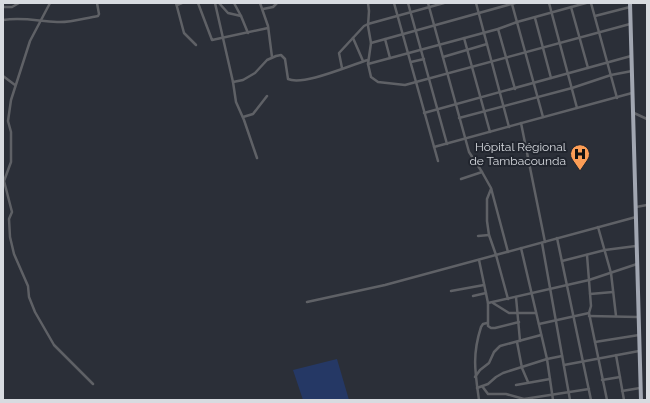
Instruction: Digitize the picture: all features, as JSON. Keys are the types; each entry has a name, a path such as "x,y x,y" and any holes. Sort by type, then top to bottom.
{"highway":[{"path":"630,5 632,93 634,113 640,400"}],"street":[{"path":"3,7 12,7 19,3"},
{"path":"50,3 30,41 11,100 8,121 11,132 11,162 4,181 12,212 9,219 12,246 28,286 29,297 39,319 54,345 93,384"},
{"path":"3,20 17,18 63,22 98,16 97,3"},
{"path":"182,3 176,4 184,34 196,45"},
{"path":"198,3 212,40 223,39 268,28"},
{"path":"214,3 233,82 236,102 243,117 257,158"},
{"path":"219,3 228,13 242,16"},
{"path":"234,3 242,16 248,33"},
{"path":"260,3 263,8 268,28 272,57"},
{"path":"263,8 273,7 277,3"},
{"path":"369,3 368,24 371,43 368,64 371,77 378,82 405,84 416,82 631,24"},
{"path":"394,3 438,161"},
{"path":"408,3 447,144"},
{"path":"428,3 469,152 491,188 508,252"},
{"path":"342,68 339,53 360,29 368,24 444,3"},
{"path":"476,3 509,127"},
{"path":"371,43 479,14 513,3 543,117"},
{"path":"549,3 577,108"},
{"path":"368,64 484,33 517,22 586,3"},
{"path":"591,3 616,98"},
{"path":"595,16 630,5"},
{"path":"571,8 588,68"},
{"path":"534,18 551,78"},
{"path":"498,29 514,89"},
{"path":"353,37 363,61"},
{"path":"464,38 490,132"},
{"path":"385,39 390,58"},
{"path":"442,56 487,44"},
{"path":"233,82 243,80 256,73 263,64 272,57 281,55 284,57 288,79 292,80 308,79 368,60"},
{"path":"424,113 631,56"},
{"path":"411,62 424,59"},
{"path":"459,118 572,88 611,75 632,71"},
{"path":"3,76 15,85"},
{"path":"434,147 632,93"},
{"path":"243,117 252,114 267,96"},
{"path":"634,113 647,119"},
{"path":"521,123 545,242"},
{"path":"461,179 482,172"},
{"path":"491,188 487,199 487,221 489,235 508,299"},
{"path":"636,207 647,205"},
{"path":"307,302 385,285 636,217"},
{"path":"598,227 611,273 616,316"},
{"path":"478,236 489,235"},
{"path":"557,238 591,400"},
{"path":"542,243 570,400"},
{"path":"562,261 605,250 636,246"},
{"path":"521,248 547,359 553,400"},
{"path":"587,254 591,306 589,315 607,400"},
{"path":"479,260 488,303 488,326 491,328 519,322"},
{"path":"488,303 589,280 637,264"},
{"path":"452,291 484,284"},
{"path":"590,294 614,292"},
{"path":"473,296 486,293"},
{"path":"516,297 520,341"},
{"path":"492,302 509,313 536,313"},
{"path":"538,324 589,315 638,317"},
{"path":"479,400 474,363 477,340 481,325 487,323"},
{"path":"595,342 639,335"},
{"path":"476,377 480,370 489,363 494,352 498,348 503,345 541,336"},
{"path":"516,342 522,368 528,382"},
{"path":"564,365 639,351"},
{"path":"616,355 624,400"},
{"path":"477,388 488,384 500,375 547,359 562,356"},
{"path":"602,380 620,377"},
{"path":"516,385 550,379"},
{"path":"482,386 488,394 514,395 522,399 533,399 589,389"},
{"path":"622,391 640,388"}],"shaded area":[{"path":"337,359 349,400 303,400 293,370"}],"place":[{"name":"Hôpital Régional de Tambacounda","path":"580,171"}]}
